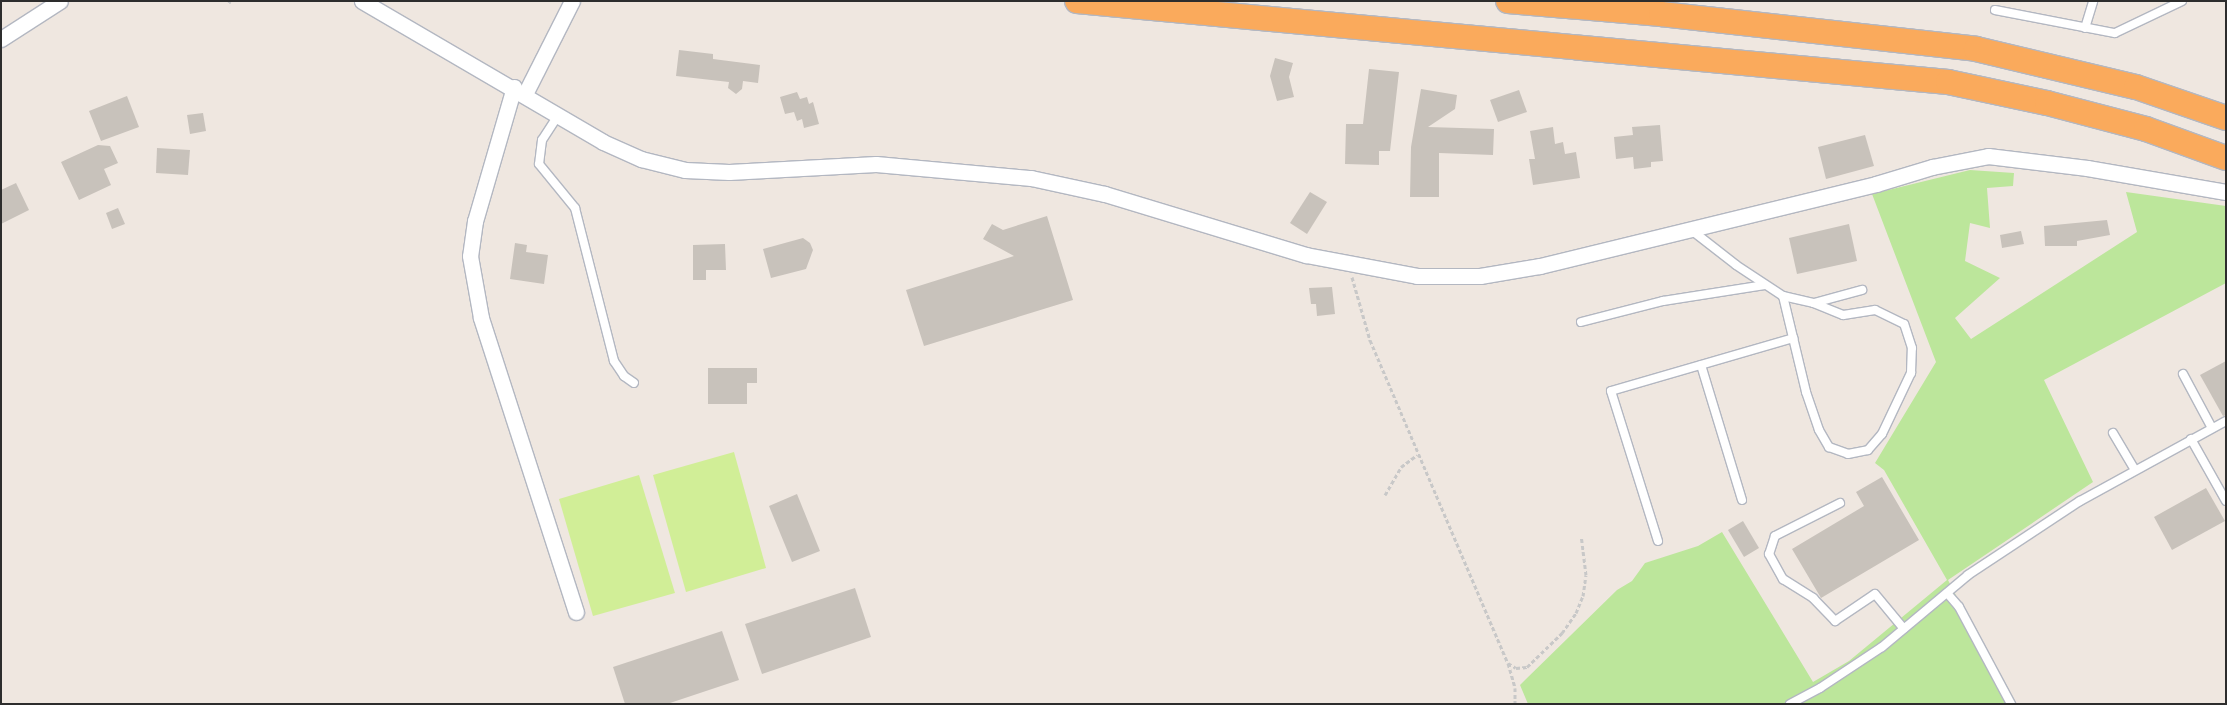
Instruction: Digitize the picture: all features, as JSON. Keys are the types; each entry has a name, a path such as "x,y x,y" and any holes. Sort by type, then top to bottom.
{"highway":[{"path":"1077,1 1948,82 2047,103 2137,126 2226,158"},
{"path":"1508,1 1670,15 1976,49 2136,86 2226,118"}],"street":[{"path":"1,40 60,1"},
{"path":"362,1 519,90 603,142 641,159 685,170 729,172 876,164 1031,178 1105,194 1234,235 1350,264 1417,276 1480,276 1540,266 1689,228 1876,184 1932,167 1988,156 2087,168 2226,192"},
{"path":"572,1 519,90 475,221 470,256 482,318 576,612"}],"lane":[{"path":"2085,28 2093,1"},
{"path":"1995,10 2115,33 2182,1"},
{"path":"559,114 542,140 539,164 575,208 614,361 624,376 634,383"},
{"path":"1689,228 1765,285 1784,296 1814,303 1843,315 1875,310 1904,324 1912,348 1911,373 1882,434 1868,450 1848,454 1829,447 1819,430 1806,392 1784,296"},
{"path":"1581,322 1663,301 1765,285"},
{"path":"1814,303 1862,290"},
{"path":"1658,541 1611,391 1793,338"},
{"path":"1701,365 1742,500"},
{"path":"2183,374 2212,428"},
{"path":"1790,704 1820,688 1904,629 1946,593 2080,500 2226,421"},
{"path":"2113,433 2135,470"},
{"path":"2191,439 2226,501"},
{"path":"1840,503 1775,536 1769,554 1783,579 1813,598 1835,621 1875,594 1904,629"},
{"path":"1946,593 1959,607 2011,704"}],"path":[{"path":"1350,264 1357,300 1370,340 1417,455 1508,663 1515,688 1515,704"},
{"path":"1384,495 1401,467 1417,455"},
{"path":"1508,663 1516,668 1527,667 1562,633 1576,613 1583,596 1586,576 1581,537"}],"green space":[{"path":"1970,170 2014,173 2013,186 1987,188 1990,228 1970,223 1965,261 2000,278 1955,318 1971,339 2137,232 2126,192 2226,206 2226,283 2044,380 2093,482 1948,580 2012,704 1528,704 1520,685 1617,590 1632,581 1645,563 1698,546 1722,532 1813,682 1849,661 1947,580 1884,470 1875,463 1936,362 1872,194"},
{"path":"734,452 766,568 686,592 653,475"},
{"path":"639,475 675,593 593,616 559,499"}],"building":[{"path":"679,50 713,54 713,59 760,65 758,83 743,81 742,89 736,94 728,88 729,82 676,76"},
{"path":"1275,58 1293,63 1289,77 1294,97 1277,101 1270,76"},
{"path":"1369,69 1399,72 1390,151 1379,151 1379,165 1345,164 1346,124 1363,124"},
{"path":"1421,89 1457,95 1455,109 1428,127 1494,129 1493,155 1439,153 1439,197 1410,197 1411,147"},
{"path":"1519,90 1527,112 1498,122 1490,100"},
{"path":"797,92 800,99 807,97 809,104 813,102 819,124 804,128 802,119 797,121 794,112 785,114 780,97"},
{"path":"127,96 139,127 101,141 89,111"},
{"path":"203,113 206,131 190,134 187,115"},
{"path":"1660,125 1663,161 1651,162 1651,167 1634,169 1633,157 1616,159 1614,137 1633,135 1632,127"},
{"path":"1553,127 1555,144 1563,142 1565,154 1576,152 1580,178 1533,185 1529,159 1535,159 1530,131"},
{"path":"1865,135 1874,166 1826,179 1818,147"},
{"path":"98,145 110,146 118,163 104,169 111,185 79,200 61,162"},
{"path":"157,148 190,150 188,175 156,173"},
{"path":"16,183 29,210 1,224 1,190"},
{"path":"1310,192 1327,202 1307,234 1290,223"},
{"path":"118,208 125,224 112,229 106,213"},
{"path":"1047,216 1073,300 924,346 906,290 1014,256 983,239 992,224 1003,230"},
{"path":"2107,220 2110,235 2077,241 2077,246 2045,246 2044,226"},
{"path":"1849,224 1857,261 1797,274 1789,238"},
{"path":"2021,231 2024,244 2002,248 2000,235"},
{"path":"803,238 810,243 813,250 806,269 771,278 763,249"},
{"path":"515,243 527,245 526,252 548,255 544,284 510,279"},
{"path":"725,244 726,270 706,270 706,280 693,280 693,245"},
{"path":"1332,287 1335,314 1317,316 1316,304 1311,304 1309,288"},
{"path":"2226,361 2226,415 2223,416 2200,375"},
{"path":"708,368 757,368 757,383 747,383 747,404 708,404"},
{"path":"1882,477 1919,540 1821,598 1792,549 1864,506 1856,492"},
{"path":"2206,488 2225,521 2172,550 2154,517"},
{"path":"797,494 820,551 792,562 769,506"},
{"path":"1743,521 1759,548 1744,557 1728,530"},
{"path":"855,588 871,637 762,674 745,624"},
{"path":"722,631 739,680 667,704 625,704 613,667"}]}
